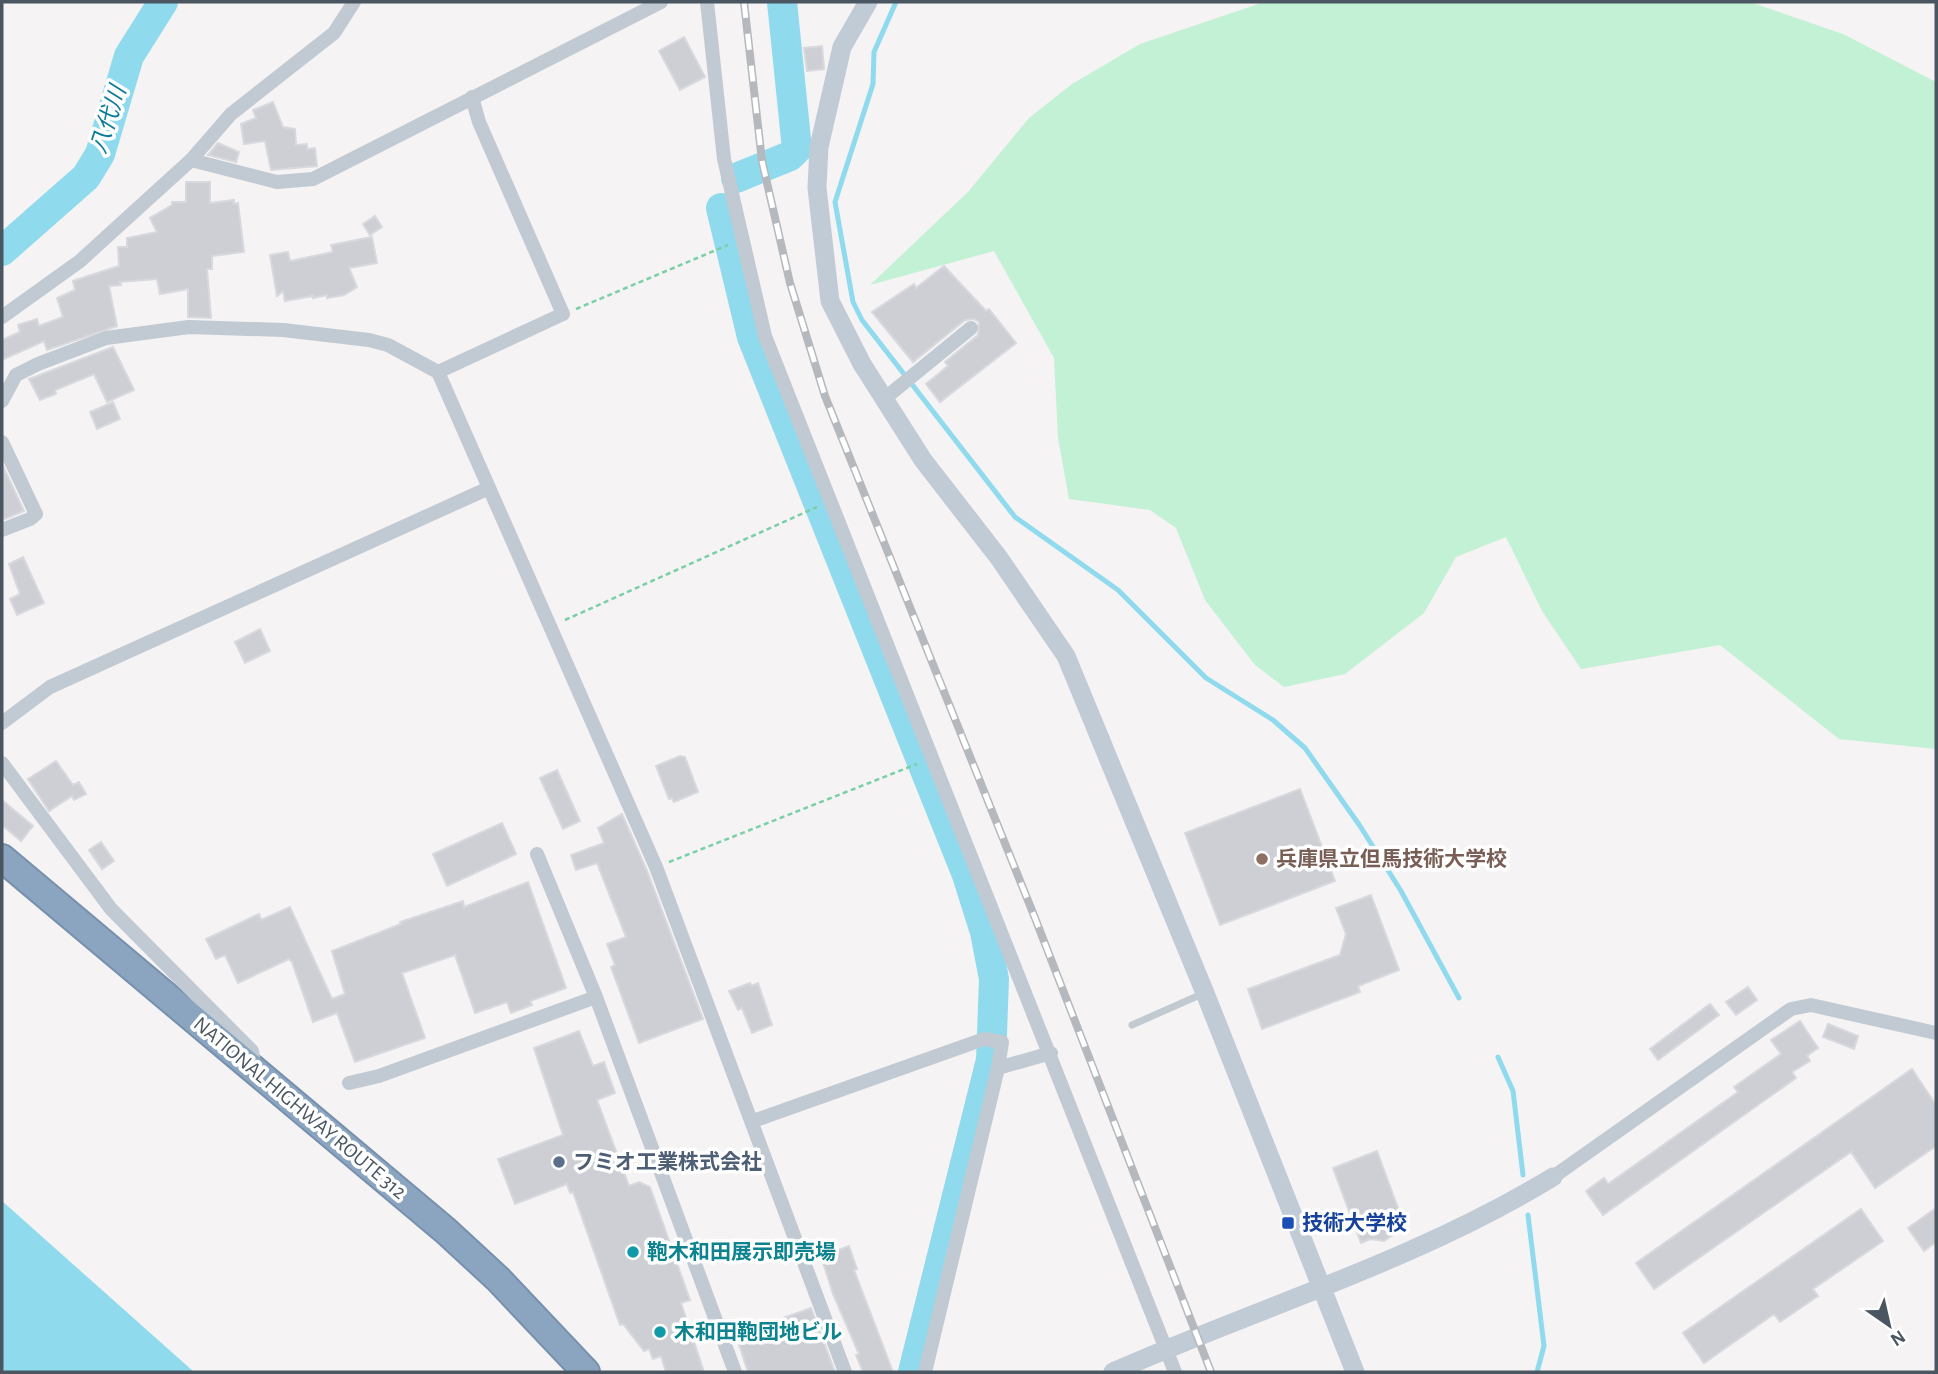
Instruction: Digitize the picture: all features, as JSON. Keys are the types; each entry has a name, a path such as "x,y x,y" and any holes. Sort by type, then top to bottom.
{"highway":[{"name":"NATIONAL HIGHWAY ROUTE 312","path":"2,859 446,1231 498,1279 586,1372"}],"street":[{"path":"2,317 80,261 191,160 231,114 334,33 354,2"},
{"path":"191,160 277,182 313,179 661,2"},
{"path":"707,2 724,159 765,336 1175,1372"},
{"path":"868,2 842,47 819,147 817,188 830,300 884,399 923,460 999,558 1066,656 1324,1286 1355,1372"},
{"path":"438,372 563,314 479,122 472,97"},
{"path":"2,401 16,375 38,364 104,339 189,327 283,330 369,340 388,345 438,372 656,867 845,1372"},
{"path":"884,399 971,328"},
{"path":"2,442 36,514 2,530"},
{"path":"2,723 50,687 489,488"},
{"path":"2,763 111,909 251,1051 256,1072"},
{"path":"537,854 596,998 735,1372"},
{"path":"349,1083 379,1076 596,998"},
{"path":"1113,1372 1494,1213 1553,1177 1791,1009 1811,1005 1936,1033"},
{"path":"753,1121 991,1041 1002,1042 999,1068 925,1372"},
{"path":"999,1068 1051,1053"}],"lane":[{"path":"1132,1025 1205,993"}],"path":[{"path":"563,314 724,246"},
{"path":"549,627 813,509"},
{"path":"656,867 913,765"}],"green space":[{"path":"1264,2 1750,2 1843,34 1936,82 1936,749 1839,739 1720,645 1581,669 1542,611 1506,537 1456,557 1424,613 1345,674 1284,687 1255,665 1205,600 1176,528 1150,510 1069,499 1058,438 1054,358 994,251 870,285 968,192 1029,118 1072,84 1140,44"}],"water":[{"path":"2,1201 194,1372 2,1372"}],"building":[{"path":"684,37 705,77 680,90 659,51"},
{"path":"822,46 824,69 807,71 804,48"},
{"path":"273,102 283,127 295,129 296,145 307,144 307,149 315,148 317,166 271,170 265,141 244,144 241,124 256,118 253,110"},
{"path":"218,143 239,152 236,162 208,155"},
{"path":"186,182 210,182 210,203 234,200 234,204 238,203 244,252 212,256 212,269 207,269 211,318 188,317 188,289 160,294 157,279 120,282 121,285 109,286 117,326 47,350 44,341 2,360 2,340 20,332 18,325 37,319 39,326 63,317 57,298 75,290 73,281 119,266 118,247 127,247 127,238 157,232 150,218 172,205 172,202 186,202"},
{"path":"375,216 382,227 370,235 363,224"},
{"path":"372,237 377,263 349,268 357,287 344,295 327,298 327,295 285,301 283,291 277,296 270,255 288,252 290,261 333,252 331,245"},
{"path":"944,266 986,311 989,309 1016,343 940,402 926,384 948,366 945,362 978,335 979,322 974,319 965,320 913,362 872,312 914,284 916,288"},
{"path":"113,347 134,390 107,402 94,374 55,390 56,394 40,400 29,379"},
{"path":"113,402 120,419 97,429 90,412"},
{"path":"2,464 24,511 2,520"},
{"path":"23,557 44,603 17,615 10,599 20,594 9,564"},
{"path":"260,629 270,651 245,663 235,642"},
{"path":"680,756 685,757 698,792 674,802 672,798 669,799 656,766"},
{"path":"56,761 73,785 79,782 86,794 74,800 72,796 49,811 28,779"},
{"path":"557,770 580,821 563,829 540,778"},
{"path":"1300,789 1335,881 1220,925 1185,833"},
{"path":"2,800 33,826 21,841 2,825"},
{"path":"622,814 647,871 703,1019 639,1043 611,967 615,965 607,944 626,937 597,863 576,870 571,855 604,843 598,828"},
{"path":"502,823 516,854 447,886 433,854"},
{"path":"101,842 114,861 102,869 89,850"},
{"path":"528,882 566,988 530,1001 532,1005 511,1013 507,1002 475,1013 455,955 402,973 425,1038 355,1062 337,1013 313,1022 289,959 238,983 225,955 216,959 206,939 259,914 261,920 290,907 332,999 345,994 332,951 401,924 400,922 463,901 464,907"},
{"path":"1371,895 1399,970 1358,986 1360,992 1262,1029 1248,989 1340,955 1346,934 1336,908"},
{"path":"750,983 752,986 758,983 772,1025 752,1033 742,1008 738,1010 729,991"},
{"path":"1748,987 1757,1000 1736,1015 1726,1002"},
{"path":"1710,1004 1719,1015 1658,1060 1650,1049"},
{"path":"1800,1021 1818,1048 1807,1056 1810,1061 1792,1072 1796,1078 1603,1215 1586,1191 1604,1178 1608,1184 1738,1092 1734,1087 1781,1054 1771,1040"},
{"path":"1828,1024 1858,1036 1854,1049 1823,1037"},
{"path":"579,1031 593,1066 604,1062 615,1093 597,1100 629,1186 639,1182 650,1187 690,1300 681,1303 704,1372 666,1372 661,1356 653,1359 649,1349 644,1351 623,1324 620,1325 573,1192 570,1193 567,1184 515,1204 498,1159 563,1135 534,1048"},
{"path":"1912,1069 1936,1105 1936,1146 1875,1188 1851,1152 1654,1289 1636,1263"},
{"path":"1377,1151 1405,1227 1384,1241 1370,1239 1361,1243 1333,1168"},
{"path":"1936,1208 1936,1242 1924,1251 1908,1228"},
{"path":"1861,1209 1883,1241 1813,1289 1818,1296 1780,1322 1774,1314 1704,1363 1683,1333"},
{"path":"849,1246 857,1269 854,1270 893,1372 863,1372 856,1355 859,1354 833,1294 821,1256"},
{"path":"811,1308 835,1372 748,1372 736,1335"}],"waterway":[{"name":"八代川","path":"2,251 86,177 100,154 129,56 163,2"},
{"path":"736,178 790,156 797,149 782,2"},
{"path":"896,2 874,52 873,84 835,202 853,302 862,320 1015,517 1118,590 1206,678 1273,720 1305,748 1360,826 1401,891 1459,998"},
{"path":"721,208 752,337 967,875 985,932 994,979 991,1060 913,1372"},
{"path":"1498,1057 1513,1091 1523,1175"},
{"path":"1528,1215 1544,1346 1537,1372"}],"railway":[{"path":"744,2 762,161 790,283 825,396 1035,918 1211,1372"}],"place":[{"name":"兵庫県立但馬技術大学校","path":"1262,859"},
{"name":"フミオ工業株式会社","path":"559,1162"},
{"name":"技術大学校","path":"1288,1223"},
{"name":"鞄木和田展示即売場","path":"633,1252"},
{"name":"木和田鞄団地ビル","path":"660,1332"}]}
